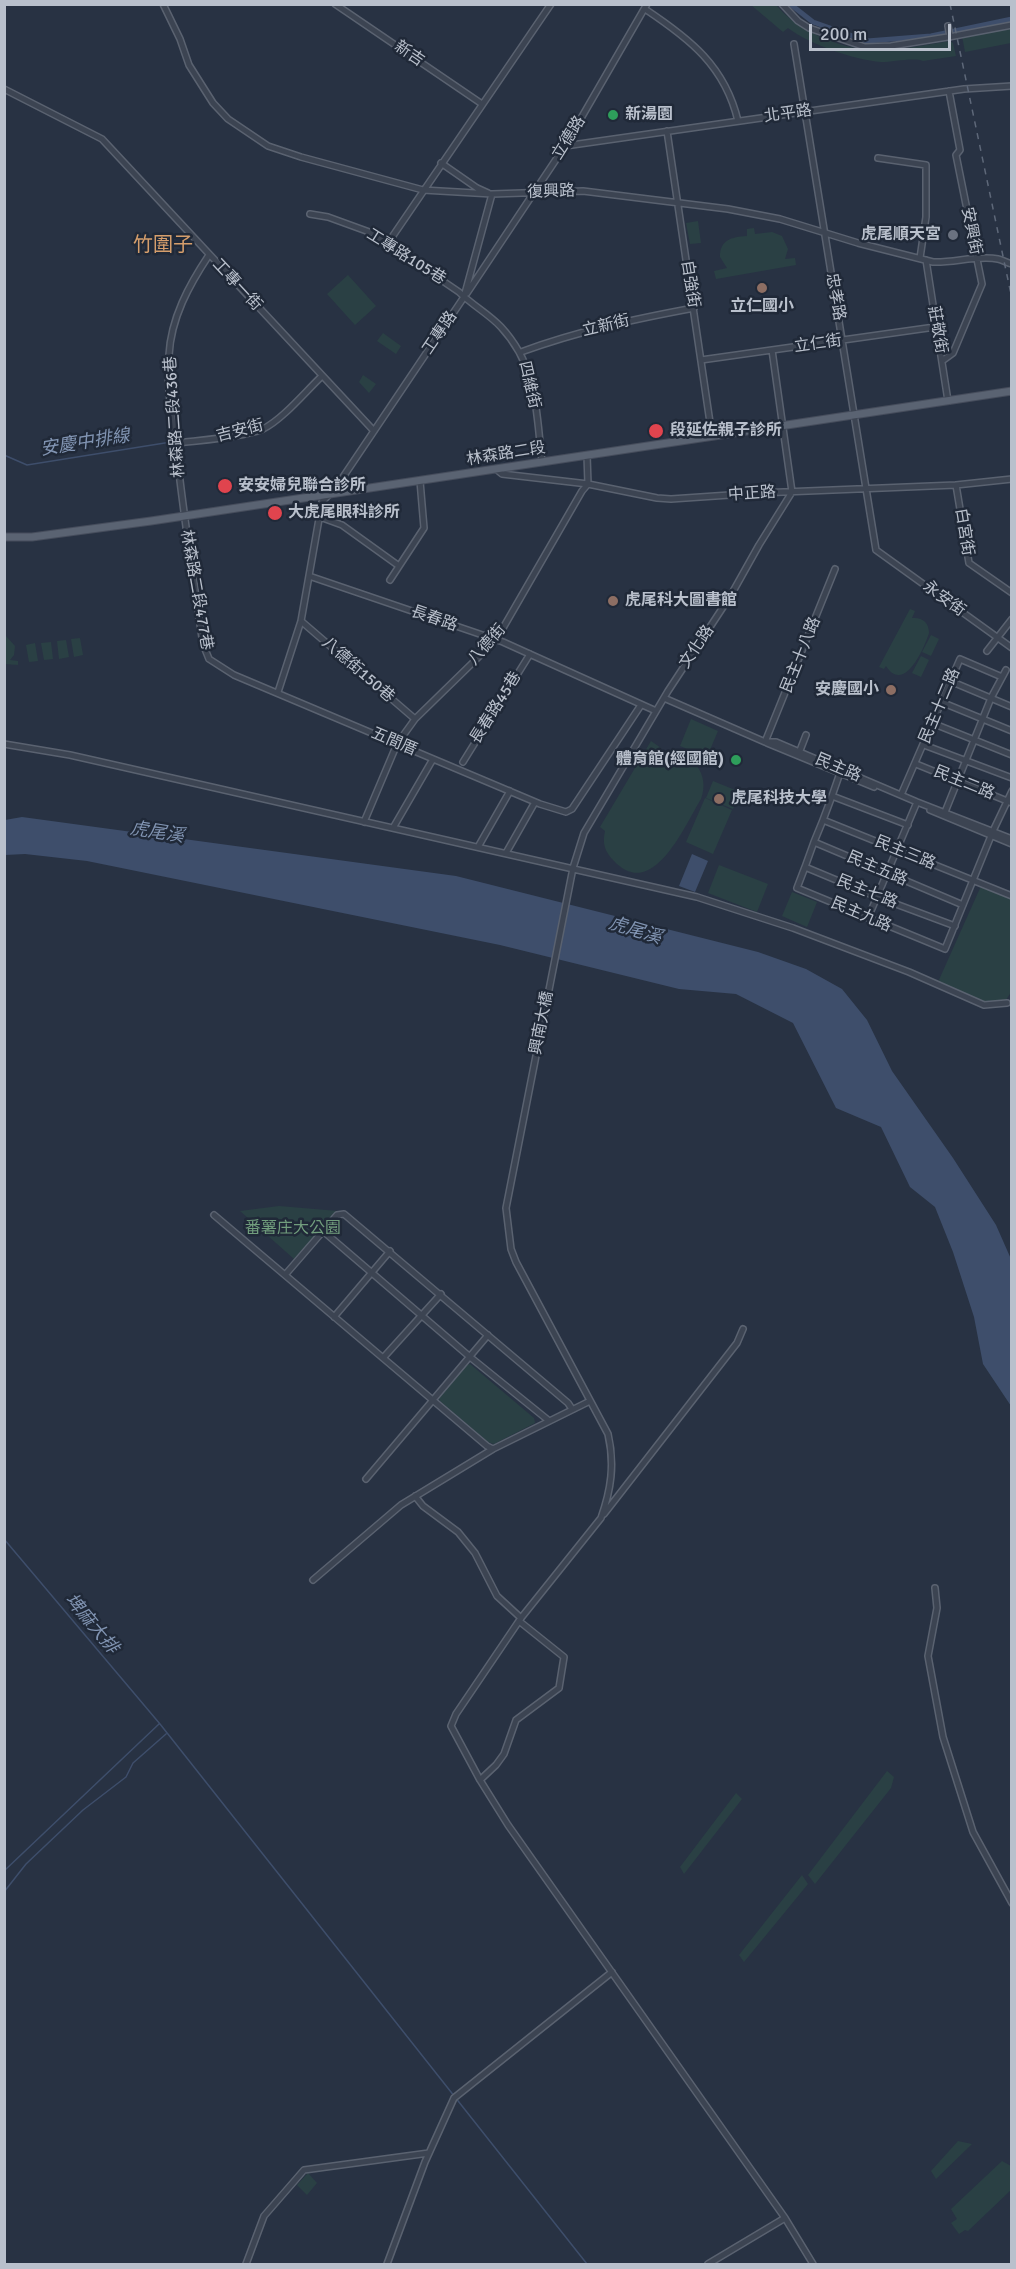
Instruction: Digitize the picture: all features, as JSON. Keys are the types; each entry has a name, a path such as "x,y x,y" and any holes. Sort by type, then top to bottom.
{"main road":[{"name":"林森路二段","path":"4,537 32,537 79,531 1011,392"}],"street":[{"name":"復興路","path":"163,4 199,84 228,118 268,146 301,158 423,190 492,194 583,191 678,202 780,219 923,259 945,263 1000,259 1011,264"},
{"name":"新吉","path":"336,4 482,104"},
{"path":"388,243 551,4"},
{"path":"782,4 809,28 865,47 891,46 1011,25"},
{"path":"646,7 693,43 710,62 730,94 738,121"},
{"name":"立德路","path":"464,297 565,146 646,7"},
{"path":"948,26 950,37"},
{"name":"忠孝路","path":"794,44 876,550"},
{"name":"北平路","path":"565,146 949,91 1011,86"},
{"name":"工專一街","path":"4,89 102,139 374,431"},
{"name":"安興街","path":"942,361 953,353 982,284 956,155 960,150 949,91"},
{"name":"自強街","path":"667,131 711,436"},
{"name":"莊敬街","path":"878,158 926,165 923,259 948,401"},
{"path":"441,163 477,188 492,194"},
{"name":"工專路","path":"278,692 301,621 322,502 331,494 464,297 492,194"},
{"name":"工專路105巷","path":"310,214 372,233 464,297"},
{"name":"林森路二段436巷","path":"184,515 175,443 169,354 174,326 190,285 209,255"},
{"name":"四維街","path":"464,297 500,326 521,352 534,391 542,462"},
{"name":"立新街","path":"521,352 610,324 694,308"},
{"name":"立仁街","path":"700,360 935,327"},
{"path":"772,350 792,492"},
{"name":"吉安街","path":"175,443 199,441 262,429 275,421 322,376"},
{"path":"587,455 588,484"},
{"name":"中正路","path":"496,469 502,474 588,484 671,499 956,485 1011,479"},
{"path":"390,580 424,528 420,481"},
{"name":"八德街","path":"364,822 397,744 415,719 496,639 588,484"},
{"name":"白宮街","path":"956,485 969,563 1011,593"},
{"name":"文化路","path":"573,868 584,833 656,711 731,595 792,492"},
{"name":"林森路二段477巷","path":"184,515 205,653 219,667 278,692"},
{"path":"320,517 342,525 399,566"},
{"name":"永安街","path":"876,550 1011,648"},
{"name":"民主十八路","path":"765,742 836,569"},
{"name":"長春路","path":"309,576 496,639 656,711"},
{"path":"987,651 1011,619"},
{"name":"八德街150巷","path":"301,621 415,719"},
{"name":"長春路45巷","path":"463,762 530,654"},
{"name":"民主十二路","path":"901,795 960,659 1002,677"},
{"path":"945,812 1006,670"},
{"path":"950,681 1011,707"},
{"name":"五間厝","path":"278,692 510,791"},
{"name":"民主路","path":"664,698 765,742 776,742 799,754 917,803 1011,839"},
{"path":"941,702 1011,730"},
{"path":"478,847 510,791 566,812 572,809 641,705"},
{"path":"932,723 1011,755"},
{"path":"799,754 806,735"},
{"path":"4,744 70,755 697,897 737,908 909,972 984,1005 1009,1000 1011,1010"},
{"path":"924,745 1011,778"},
{"path":"393,828 433,759"},
{"name":"民主二路","path":"916,764 1009,802"},
{"path":"805,867 841,771 992,833 1011,844"},
{"path":"955,926 992,833 1009,802 1011,791"},
{"path":"832,795 908,825"},
{"path":"506,853 535,802"},
{"path":"868,918 917,803"},
{"name":"民主三路","path":"824,820 1011,896"},
{"name":"民主五路","path":"814,842 963,905"},
{"name":"民主七路","path":"805,867 955,926"},
{"name":"民主九路","path":"805,867 797,888 945,949 955,926"},
{"name":"興南大橋","path":"573,868 506,1209 510,1249 608,1434 613,1455 613,1468 607,1501 601,1518"},
{"path":"285,1275 337,1215 344,1214 441,1294 568,1403 572,1409"},
{"path":"214,1215 493,1449"},
{"path":"323,1231 470,1358 548,1420"},
{"path":"334,1317 390,1251"},
{"path":"383,1358 441,1294"},
{"path":"743,1329 737,1343 520,1620 451,1723 480,1780 508,1825 785,2218 813,2265"},
{"path":"366,1479 488,1335"},
{"path":"313,1580 401,1505 493,1449 590,1401"},
{"path":"415,1496 423,1506 458,1532 475,1553 497,1596 520,1620 564,1657 559,1688 516,1720 504,1754 480,1780"},
{"path":"935,1588 937,1608 928,1656 943,1737 972,1832 1011,1903"},
{"path":"387,2265 429,2153 455,2096 612,1972"},
{"path":"246,2265 264,2217 304,2170 429,2153"},
{"path":"708,2265 785,2218"}],"green space":[{"path":"751,5 776,5 807,30 845,46 881,50 950,41 953,43 956,56 923,61 881,62 845,55 788,28 783,32"},
{"path":"1011,27 1011,43 965,52 962,36"},
{"path":"698,221 701,243 690,244 686,223"},
{"path":"754,228 755,234 772,232 782,236 788,249 785,259 795,258 796,265 716,279 714,271 727,268 720,257 724,243 736,237 747,236 747,229"},
{"path":"348,275 376,306 355,325 327,294"},
{"path":"383,333 401,346 396,354 377,341"},
{"path":"363,375 376,384 369,393 359,382"},
{"path":"910,609 915,611 912,618 924,621 929,633 918,658 906,672 900,675 893,673 886,666 884,669 879,667"},
{"path":"5,635 15,646 14,655 10,660 18,661 18,665 5,664"},
{"path":"931,635 939,639 931,656 922,652"},
{"path":"80,638 83,655 74,657 71,639"},
{"path":"66,640 69,657 59,659 57,641"},
{"path":"51,642 53,659 44,660 41,643"},
{"path":"35,643 38,661 29,662 26,645"},
{"path":"921,656 929,660 921,677 912,673"},
{"path":"691,719 718,731 707,757 680,746"},
{"path":"651,741 661,748 659,753 678,753 694,763 700,770 703,789 701,799 677,841 666,855 654,866 642,872 628,871 608,854 604,844 605,831 600,827"},
{"path":"713,781 740,792 733,809 706,798"},
{"path":"705,798 732,810 713,854 686,842"},
{"path":"719,865 768,884 757,912 708,893"},
{"path":"981,886 1011,898 1011,992 1006,1000 984,1002 938,982"},
{"path":"792,892 817,902 807,927 782,916"},
{"name":"番薯庄大公園","path":"279,1206 338,1211 294,1259 240,1211"},
{"path":"470,1364 534,1418 535,1423 494,1444 488,1442 440,1401 439,1398"},
{"path":"887,1771 894,1777 891,1788 815,1884 808,1875"},
{"path":"736,1793 742,1799 684,1874 680,1867"},
{"path":"802,1875 808,1884 744,1962 739,1955"},
{"path":"958,2141 972,2144 936,2179 931,2171"},
{"path":"1002,2161 1011,2166 1011,2190 968,2231 965,2230 959,2234 951,2223 957,2219 951,2209"},
{"path":"308,2173 317,2183 307,2195 297,2185"}],"water":[{"name":"虎尾溪","path":"22,817 456,876 758,952 806,969 842,989 867,1020 892,1071 953,1158 996,1225 1011,1259 1011,1406 983,1364 974,1317 953,1252 935,1207 910,1187 881,1127 836,1108 793,1023 736,994 679,989 500,945 87,861 25,854 5,855 5,820"},
{"path":"692,854 708,861 695,892 679,886"}],"waterway":[{"path":"790,4 813,22 867,41 931,36 1012,19"},
{"name":"安慶中排線","path":"4,455 27,465 171,442"},
{"name":"埤麻大排","path":"4,1539 160,1724 587,2264"},
{"path":"4,1871 159,1724"},
{"path":"4,1892 26,1864 83,1810 126,1777 133,1763 166,1734"}],"railway":[{"path":"950,4 1012,299"}],"place":[{"name":"新湯園","path":"613,115"},
{"name":"虎尾順天宮","path":"953,235"},
{"name":"立仁國小","path":"762,288"},
{"name":"段延佐親子診所","path":"656,431"},
{"name":"安安婦兒聯合診所","path":"225,486"},
{"name":"大虎尾眼科診所","path":"275,513"},
{"name":"虎尾科大圖書館","path":"613,601"},
{"name":"安慶國小","path":"891,690"},
{"name":"體育館(經國館)","path":"736,760"},
{"name":"虎尾科技大學","path":"719,799"}],"district":[{"name":"竹圍子","path":"163,246"}]}
